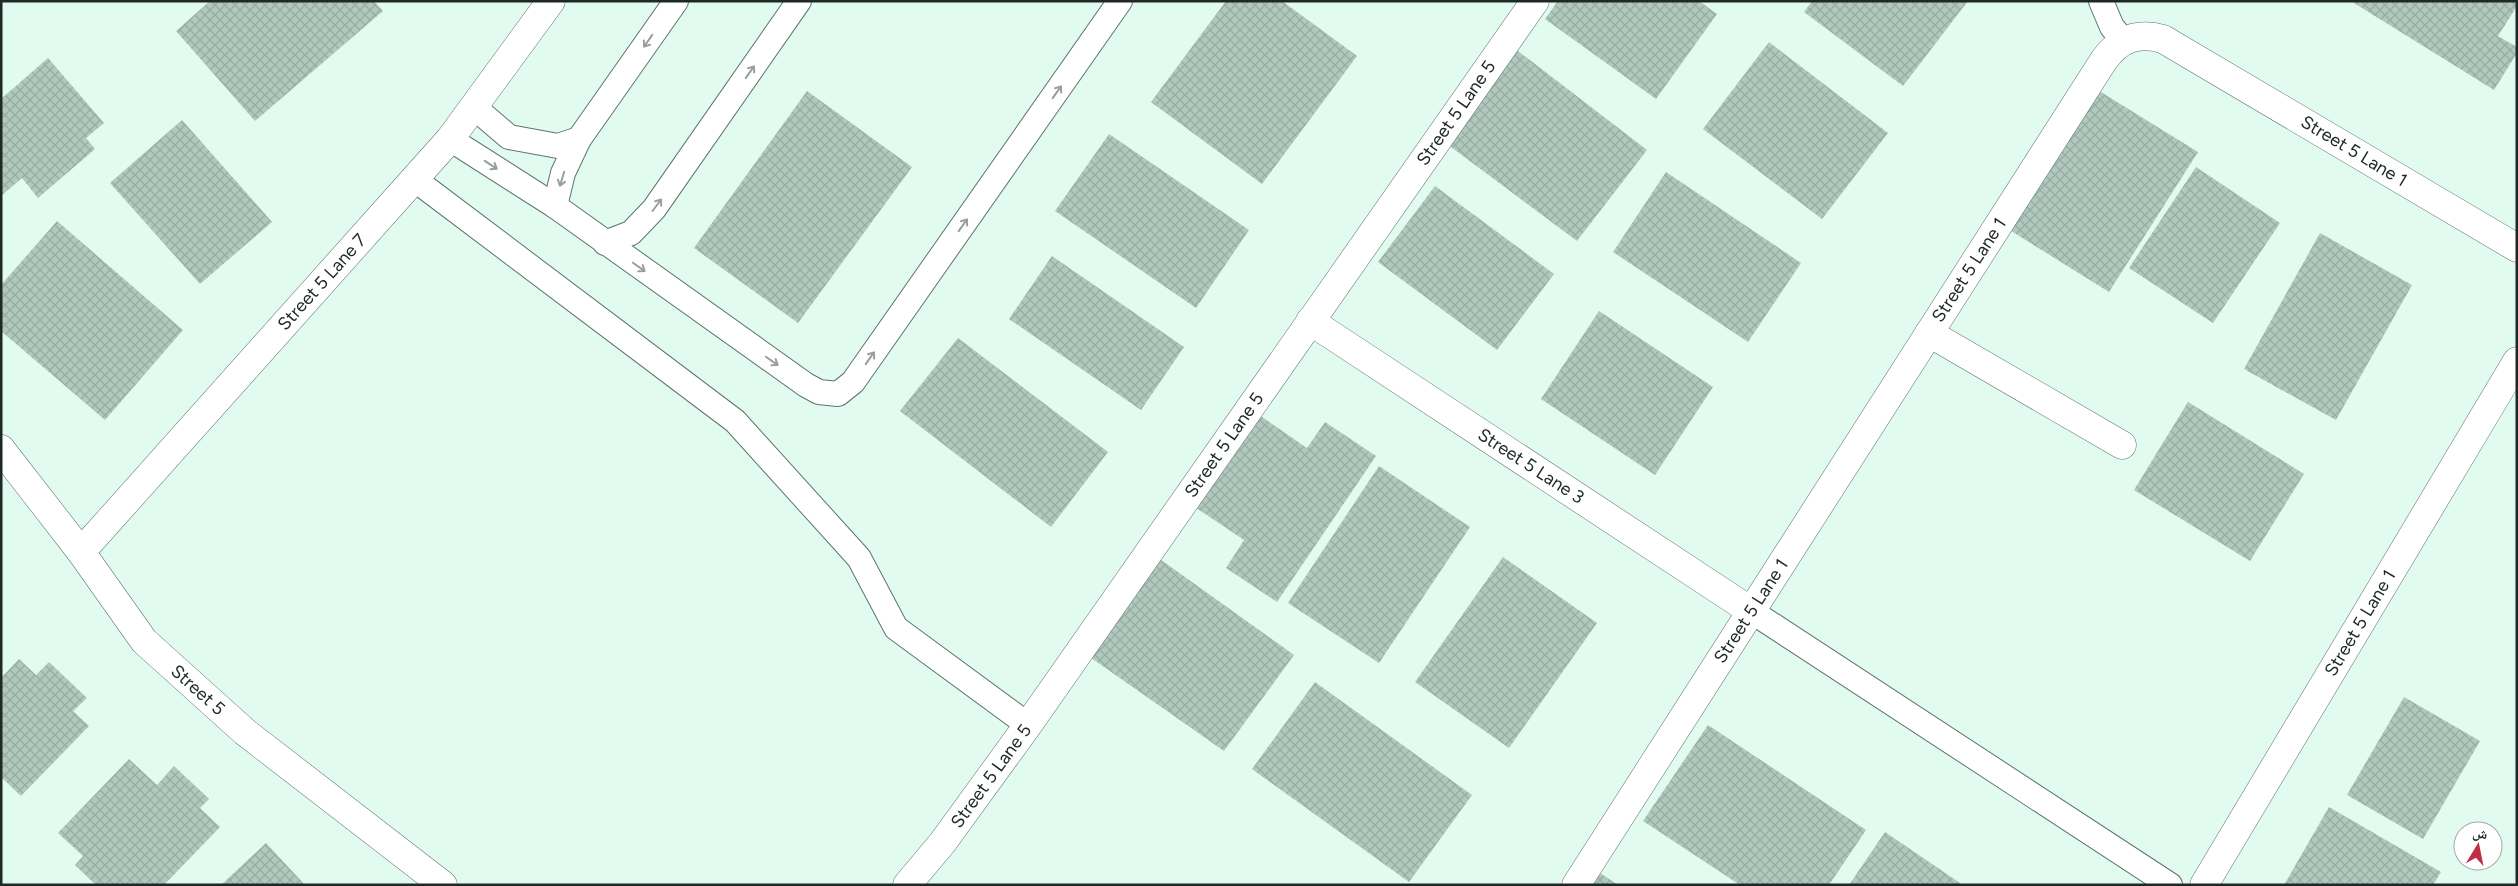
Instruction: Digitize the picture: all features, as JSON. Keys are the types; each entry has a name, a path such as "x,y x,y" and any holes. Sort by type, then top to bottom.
{"street":[{"name":"Street 5 Lane 7","path":"81,552 450,139 551,1"},
{"name":"Street 5 Lane 5","path":"908,885 943,842 1028,725 1535,1"},
{"name":"Street 5 Lane 1","path":"1576,885 2112,48 2124,40 2136,36 2150,36 2163,39 2517,248"},
{"name":"Street 5 Lane 3","path":"1310,321 1752,611"},
{"path":"1929,333 2122,445"},
{"name":"Street 5 Lane 1","path":"2204,885 2517,361"},
{"name":"Street 5","path":"1,449 81,552 144,641 245,732 443,885"}],"lane":[{"path":"555,206 563,173 579,139 676,1"},
{"path":"605,243 631,233 654,209 799,1"},
{"path":"450,139 555,206 806,385 819,392 838,394 853,382 1120,1"},
{"path":"2101,1 2112,27 2124,40"},
{"path":"474,108 509,137 558,146 579,139"},
{"path":"414,179 735,421 859,558 896,628 1028,725"},
{"path":"1752,611 2170,885"}],"building":[{"path":"210,1 374,1 383,11 255,121 176,31"},
{"path":"1226,1 1282,1 1357,56 1262,184 1151,102"},
{"path":"1558,1 1699,1 1717,14 1656,99 1545,19"},
{"path":"1812,1 1968,1 1903,86 1804,12"},
{"path":"2355,1 2517,1 2517,6 2498,36 2517,47 2517,53 2494,90 2354,3"},
{"path":"1769,42 1888,133 1822,219 1703,129"},
{"path":"1518,51 1647,150 1577,241 1447,144"},
{"path":"48,58 104,123 86,138 95,149 38,198 22,178 1,196 1,99"},
{"path":"2096,89 2198,152 2109,292 2008,229"},
{"path":"807,91 912,167 798,323 694,248"},
{"path":"182,120 272,222 200,284 110,183"},
{"path":"1109,134 1249,230 1196,308 1055,211"},
{"path":"2196,167 2280,223 2213,323 2129,268"},
{"path":"1666,172 1801,263 1748,342 1613,252"},
{"path":"1435,186 1554,274 1497,350 1378,262"},
{"path":"57,221 183,330 105,420 1,331 1,285"},
{"path":"2320,233 2412,285 2336,420 2244,369"},
{"path":"1052,256 1184,347 1141,410 1009,319"},
{"path":"1599,311 1713,387 1655,475 1541,399"},
{"path":"958,338 1108,452 1051,527 900,411"},
{"path":"2188,402 2304,474 2250,561 2134,490"},
{"path":"1252,410 1307,448 1325,422 1376,456 1277,602 1226,568 1244,540 1189,503"},
{"path":"1379,466 1470,527 1379,663 1288,603"},
{"path":"1157,557 1294,655 1224,751 1087,655"},
{"path":"1503,557 1597,623 1509,748 1415,682"},
{"path":"19,659 36,675 49,662 87,698 73,711 89,726 21,796 1,777 1,678"},
{"path":"1315,682 1472,795 1409,882 1252,769"},
{"path":"2404,697 2480,741 2423,839 2347,795"},
{"path":"1708,725 1866,830 1829,885 1740,885 1643,821"},
{"path":"129,759 157,785 174,766 209,799 200,808 220,827 164,885 96,885 75,865 83,856 58,833"},
{"path":"2329,807 2441,872 2433,885 2284,885"},
{"path":"1885,832 1963,885 1849,885"},
{"path":"266,843 305,885 221,885"},
{"path":"1594,869 1618,885 1584,885"}]}
